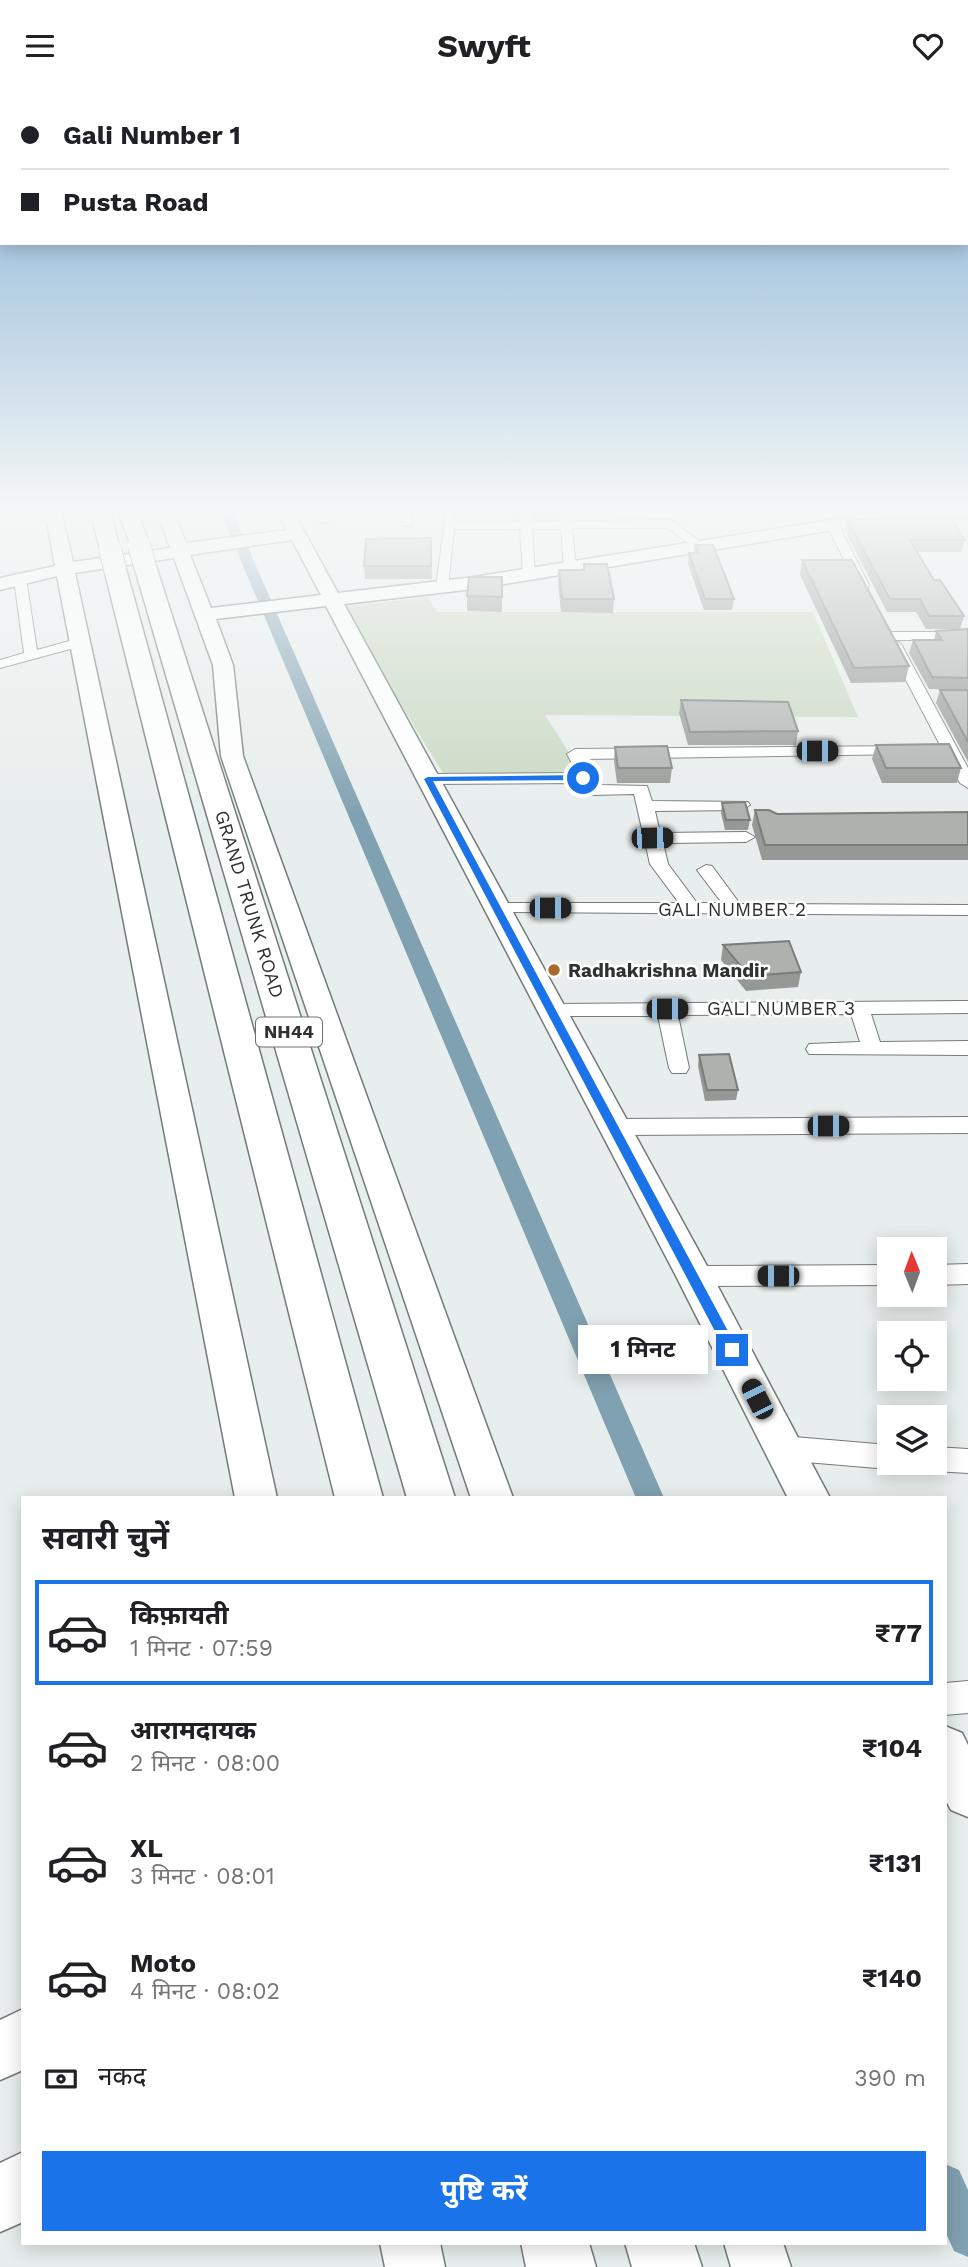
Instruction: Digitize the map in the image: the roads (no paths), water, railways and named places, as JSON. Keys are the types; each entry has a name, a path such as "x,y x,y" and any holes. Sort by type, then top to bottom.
{"highway":[{"name":"GRAND TRUNK ROAD","path":"140,613 359,1496"},
{"name":"GRAND TRUNK ROAD","path":"148,613 216,792 430,1496"},
{"path":"556,2245 561,2267"},
{"path":"660,2245 667,2267"}],"main road":[{"path":"74,613 256,1496"},
{"path":"227,613 202,615 223,665 232,755 491,1496"},
{"path":"328,613 428,779 694,1276 808,1496"},
{"path":"216,792 224,780 232,755"},
{"path":"947,1754 968,1793"},
{"path":"0,2053 21,2037"},
{"path":"0,2203 21,2184"},
{"path":"410,2245 415,2267"},
{"path":"754,2245 761,2267"}],"street":[{"path":"25,613 31,656"},
{"path":"968,636 887,631 921,697 938,748 968,783"},
{"path":"0,664 80,642"},
{"path":"921,697 944,696"},
{"path":"693,910 659,864 641,789 593,790 575,757 579,752 938,748 968,741"},
{"path":"428,779 587,778"},
{"path":"645,806 742,805"},
{"path":"652,838 746,837"},
{"path":"706,870 735,909"},
{"name":"GALI NUMBER 2","path":"496,908 968,910"},
{"name":"GALI NUMBER 3","path":"551,1010 968,1007"},
{"path":"859,1008 872,1048"},
{"path":"667,1009 678,1063 701,1057"},
{"path":"816,1049 968,1048"},
{"path":"614,1127 968,1125"},
{"path":"947,1275 968,1274"},
{"path":"694,1276 877,1275"},
{"path":"782,1448 877,1456"},
{"path":"947,1460 968,1461"},
{"path":"947,1699 968,1697"}],"waterway":[{"path":"270,613 649,1496"},
{"path":"947,2189 968,2237"}],"place":[{"name":"Radhakrishna Mandir","path":"554,970"}]}
